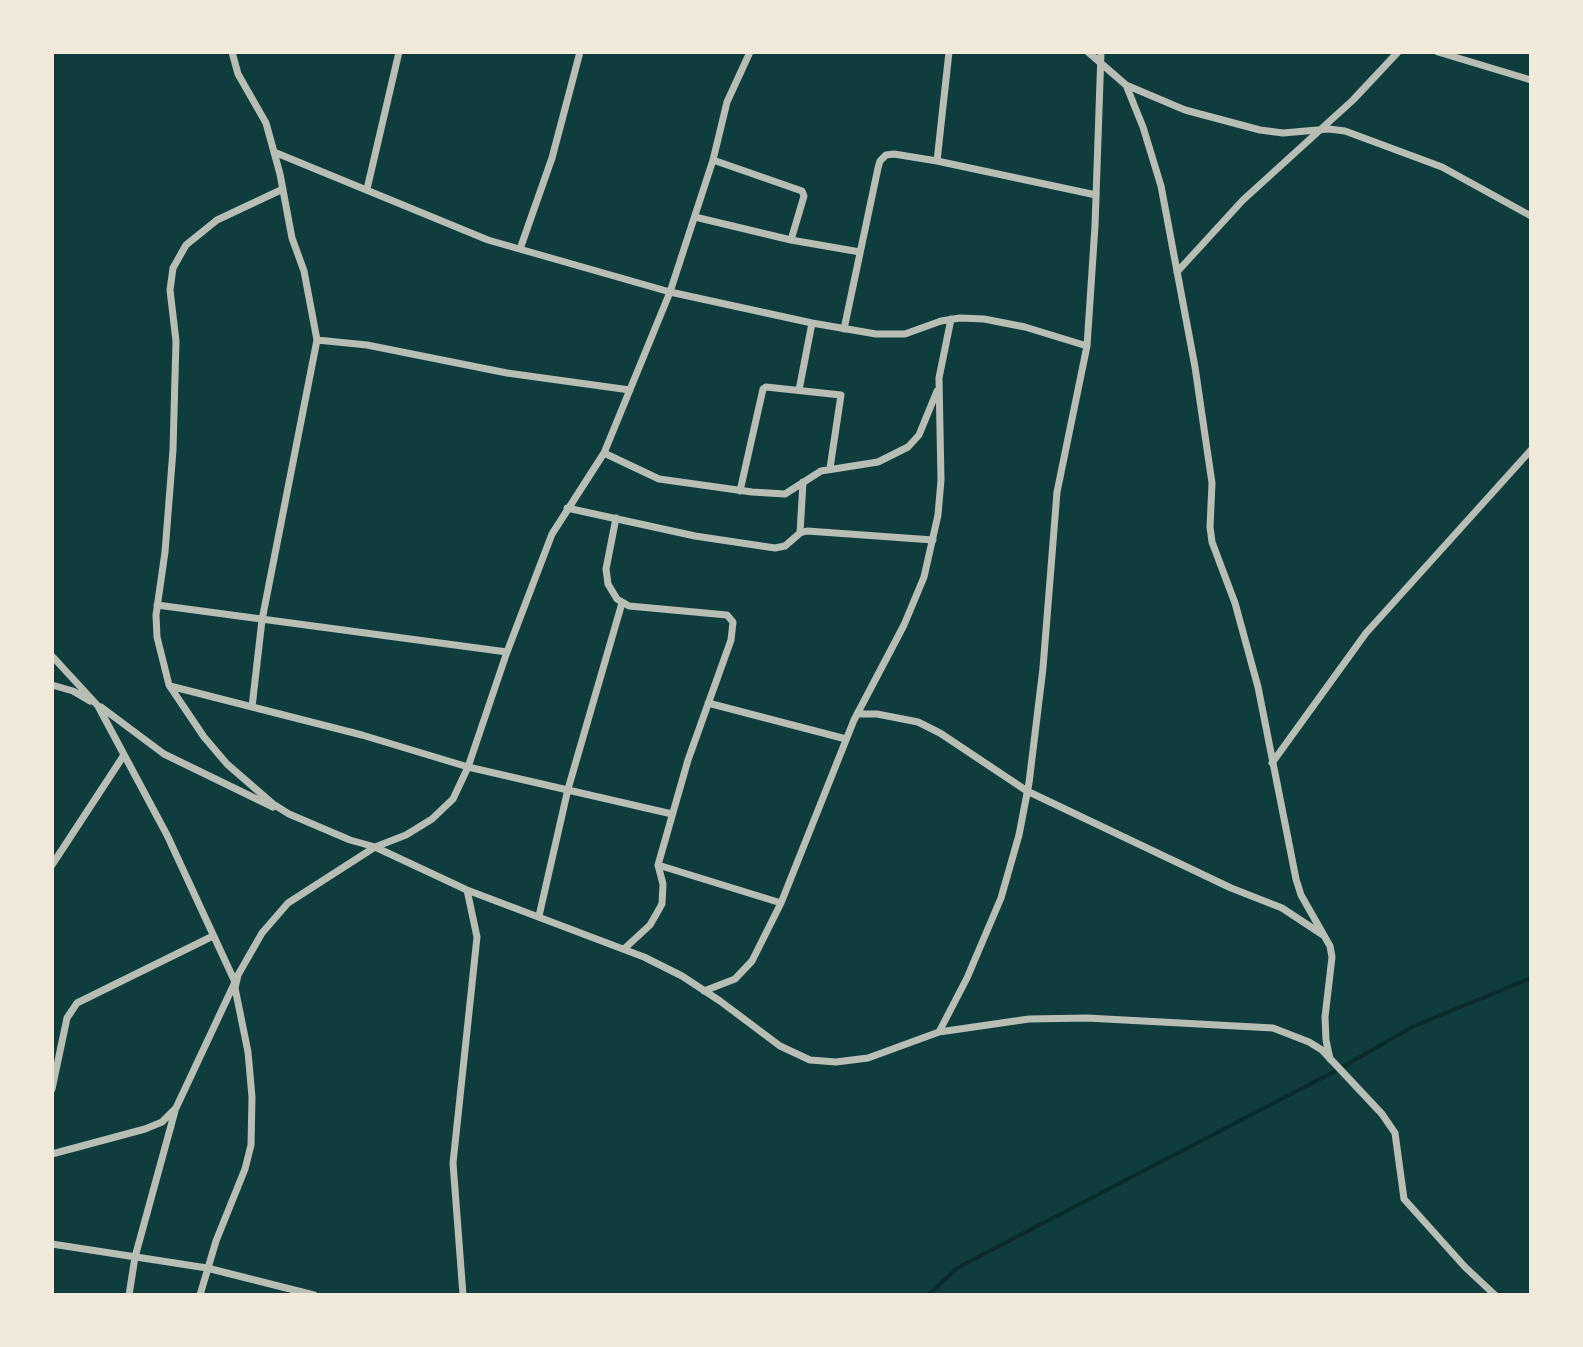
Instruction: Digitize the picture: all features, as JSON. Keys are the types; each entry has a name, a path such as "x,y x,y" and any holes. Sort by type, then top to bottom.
{"street":[{"path":"232,52 238,74 266,123 317,340 262,620 252,707"},
{"path":"367,189 399,52"},
{"path":"520,249 552,158 578,52"},
{"path":"129,1295 135,1257 176,1108 235,982 262,933 281,910 311,887 375,847 406,835 432,819 453,799 468,767 541,560 567,508 604,453 670,292 713,160 727,102 750,52"},
{"path":"937,161 949,52"},
{"path":"1088,52 1126,85 1185,110 1231,124 1283,133 1345,131 1442,167 1531,216"},
{"path":"939,1032 967,978 1001,898 1011,868 1027,791 1041,680 1057,492 1087,346 1101,52"},
{"path":"1177,272 1243,200 1353,100 1398,52"},
{"path":"1438,52 1531,80"},
{"path":"1126,85 1161,186 1210,462 1212,542 1249,652 1296,879 1301,895 1325,936 1332,957 1325,1017 1331,1061"},
{"path":"274,152 475,235 670,292 844,329 895,335 951,319 984,319 1087,346"},
{"path":"844,329 880,161 886,155 937,161 1096,195"},
{"path":"713,160 804,193 791,240"},
{"path":"283,189 217,220 186,245 173,268 170,290 176,341 173,450 165,552 157,605 157,637 169,685 204,737 227,764 289,814"},
{"path":"695,217 791,240 860,252"},
{"path":"604,453 659,479 785,494 830,468 878,462 908,447 926,422 939,388 951,319"},
{"path":"799,390 812,323"},
{"path":"317,340 367,345 507,373 630,390"},
{"path":"740,491 763,389 766,387 841,395 830,468"},
{"path":"704,991 727,983 752,961 781,903 857,714 904,625 924,577 933,540 941,480 939,388"},
{"path":"1272,763 1366,633 1531,450"},
{"path":"800,533 803,482"},
{"path":"567,508 695,536 775,548 785,546 800,533 815,531 933,540"},
{"path":"616,518 606,577 612,593 622,603 730,617 733,622 731,640 708,703 658,865 663,884 662,904 650,925 624,949"},
{"path":"539,916 568,789 622,603"},
{"path":"157,605 507,652"},
{"path":"52,656 98,706 167,835 235,982 248,1052 252,1097 251,1145 200,1295"},
{"path":"52,685 73,691 98,706 164,754 289,814 350,840 375,847 467,890 624,949 682,976 780,1046 810,1060 836,1062 868,1058 939,1032 1029,1019 1087,1018 1273,1028 1309,1042 1322,1050 1382,1114 1395,1133 1404,1199 1465,1267 1495,1295"},
{"path":"169,685 362,735 468,767 672,814"},
{"path":"708,703 846,739"},
{"path":"857,714 877,714 918,722 940,733 1027,791 1231,888 1269,902 1325,936"},
{"path":"52,865 124,755"},
{"path":"658,865 781,903"},
{"path":"463,1295 453,1163 477,937 467,890"},
{"path":"52,1089 67,1018 77,1003 213,936"},
{"path":"52,1154 145,1129 162,1122 176,1108"},
{"path":"52,1244 207,1268 314,1295"}],"waterway":[{"path":"928,1295 957,1268 1339,1069 1414,1026 1531,978"}]}
